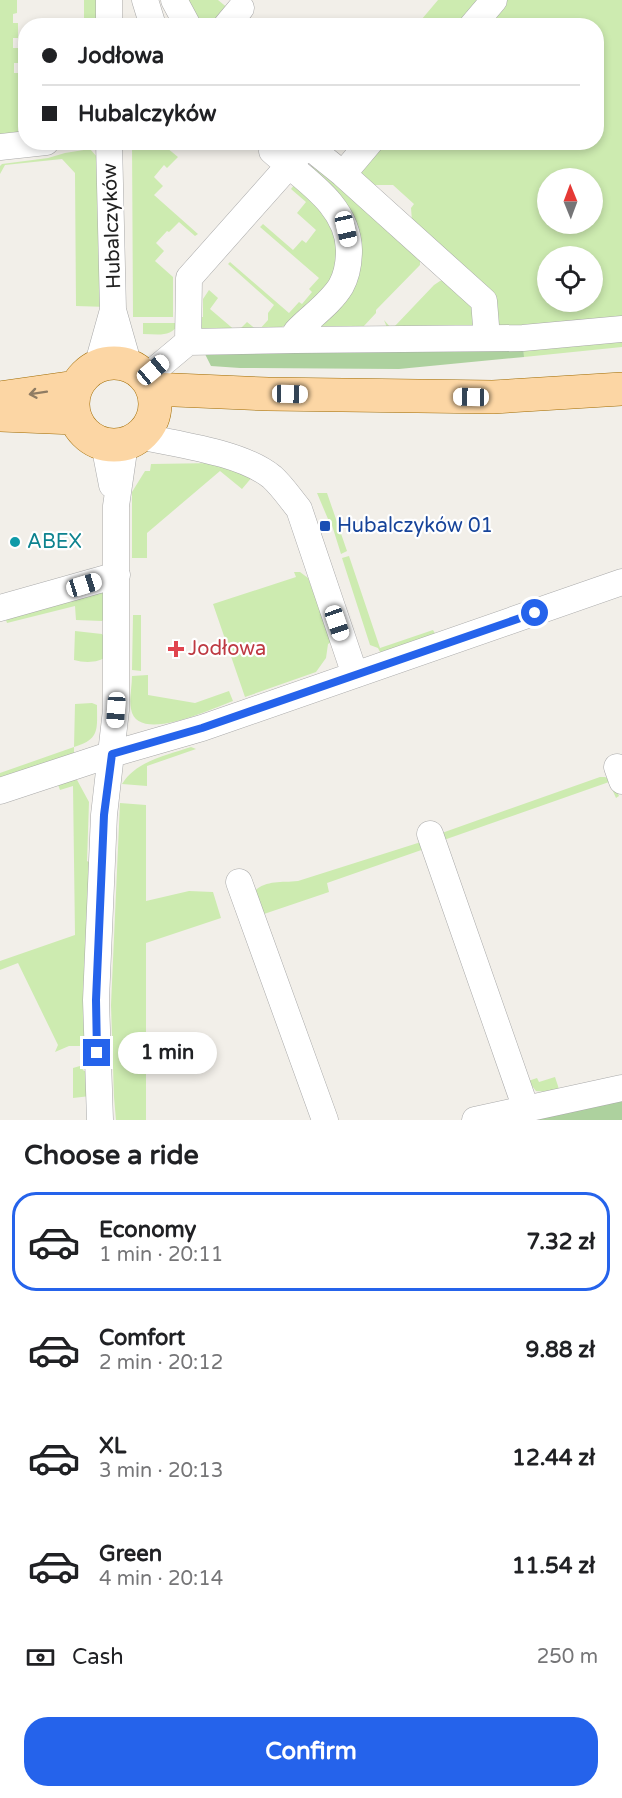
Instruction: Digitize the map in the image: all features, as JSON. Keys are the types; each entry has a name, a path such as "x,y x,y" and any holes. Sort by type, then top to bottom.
{"main road":[{"path":"0,415 83,390 108,364 136,411"},
{"path":"83,390 86,435 136,411 268,394 493,397 622,389"},
{"path":"0,399 83,390"}],"street":[{"path":"109,0 109,18"},
{"path":"145,0 151,18"},
{"path":"174,0 184,18"},
{"path":"479,18 494,0"},
{"path":"0,147 18,145"},
{"name":"Hubalczyków","path":"100,1120 96,1000 104,815 116,710 116,506 136,411 113,310 110,150"},
{"path":"296,150 280,159 189,278 188,342 136,411 229,457 249,464 271,477 285,491 298,509 355,675"},
{"path":"313,150 484,301 487,338"},
{"path":"343,174 363,150"},
{"path":"280,159 333,204 341,216 349,242 348,264 342,285 296,332 295,340"},
{"name":"Hubalczyków","path":"83,390 113,310"},
{"path":"188,342 523,338 622,329"},
{"path":"0,608 117,575"},
{"path":"0,791 112,754 202,728 622,582"},
{"path":"430,834 526,1109"},
{"path":"239,882 325,1120"},
{"path":"475,1120 622,1088"}],"green space":[{"path":"0,0 17,0 17,13 13,14 13,23 18,23 18,38 13,38 13,48 18,48 18,63 14,63 14,73 18,73 18,132 0,135"},
{"path":"84,0 98,0 98,18 84,18"},
{"path":"182,0 218,0 229,9 222,18 193,18"},
{"path":"438,0 486,0 470,18 423,18"},
{"path":"503,0 622,0 622,323 506,332 412,221 411,208 414,204 393,185 373,185 361,174 360,168 374,150 604,150 604,18 487,18"},
{"path":"91,150 98,158 108,307 76,306 75,173 62,159 5,165 0,174 2,164 48,158"},
{"path":"132,150 170,150 178,157 167,168 164,165 154,177 163,186 154,195 198,234 195,236 179,222 156,243 164,251 155,261 173,277 173,317 133,317"},
{"path":"313,165 420,254 420,265 376,310 376,313 363,327 319,327 351,278 310,167"},
{"path":"294,185 338,226 335,283 286,325 270,332 208,333 199,328 197,317 203,317 203,299 209,290 218,298 210,309 237,332 247,322 258,331 268,320 268,313 274,305 228,264 230,262 289,313 299,302 302,304 312,292 309,289 319,278 260,227 263,224 293,250 302,240 306,243 316,230 297,213 306,202 291,189"},
{"path":"445,280 474,304 475,323 469,330 389,333 384,320 391,328 394,327 434,285"},
{"path":"143,323 179,323 168,333 143,334"},
{"path":"622,335 622,347 524,357 523,343"},
{"path":"523,343 524,357 399,369 211,366 204,352"},
{"path":"216,463 253,476 242,489 220,471 147,533 147,558 132,558 132,492 145,471 150,471 151,464"},
{"path":"317,493 327,493 347,551 341,554 330,519"},
{"path":"349,556 380,648 433,630 436,635 382,656 378,648 370,645 342,558"},
{"path":"294,572 300,572 308,578 332,642 328,644 326,658 316,672 245,697 213,604 296,577"},
{"path":"107,587 107,616 102,621 76,620 75,606 7,623 4,614"},
{"path":"133,615 141,615 141,671 132,670"},
{"path":"75,631 102,634 108,642 107,656 92,662 74,660"},
{"path":"148,675 148,695 195,703 229,691 233,701 177,721 147,724 136,719 130,701 132,676"},
{"path":"75,704 97,705 97,727 93,737 74,747"},
{"path":"74,747 74,756 0,781 0,773"},
{"path":"191,747 196,749 147,766 147,786 122,784 128,776 144,764"},
{"path":"600,777 613,781 619,796 616,798 609,782 441,841 439,834"},
{"path":"76,778 89,802 87,861 92,864 86,1042 82,1046 69,1046 55,1052 58,1045 18,963 0,970 0,961 75,935 73,786 60,790 57,782"},
{"path":"120,803 146,805 146,901 189,891 213,892 221,918 146,943 146,1120 116,1120 114,1097 111,1005"},
{"path":"421,842 430,847 327,883 329,892 264,914 250,895 267,884 298,881"},
{"path":"80,1066 84,1071 89,1071 90,1096 73,1098 73,1068"},
{"path":"555,1077 559,1089 547,1092 536,1091 528,1081 537,1078 539,1082"},
{"path":"622,1099 622,1120 526,1120"}],"place":[{"name":"Hubalczyków 01","path":"325,526"},
{"name":"ABEX","path":"15,542"},
{"name":"Jodłowa","path":"176,649"}],"route":[{"path":"97,1053 96,1000 104,815 112,754 202,728 535,613"}]}
